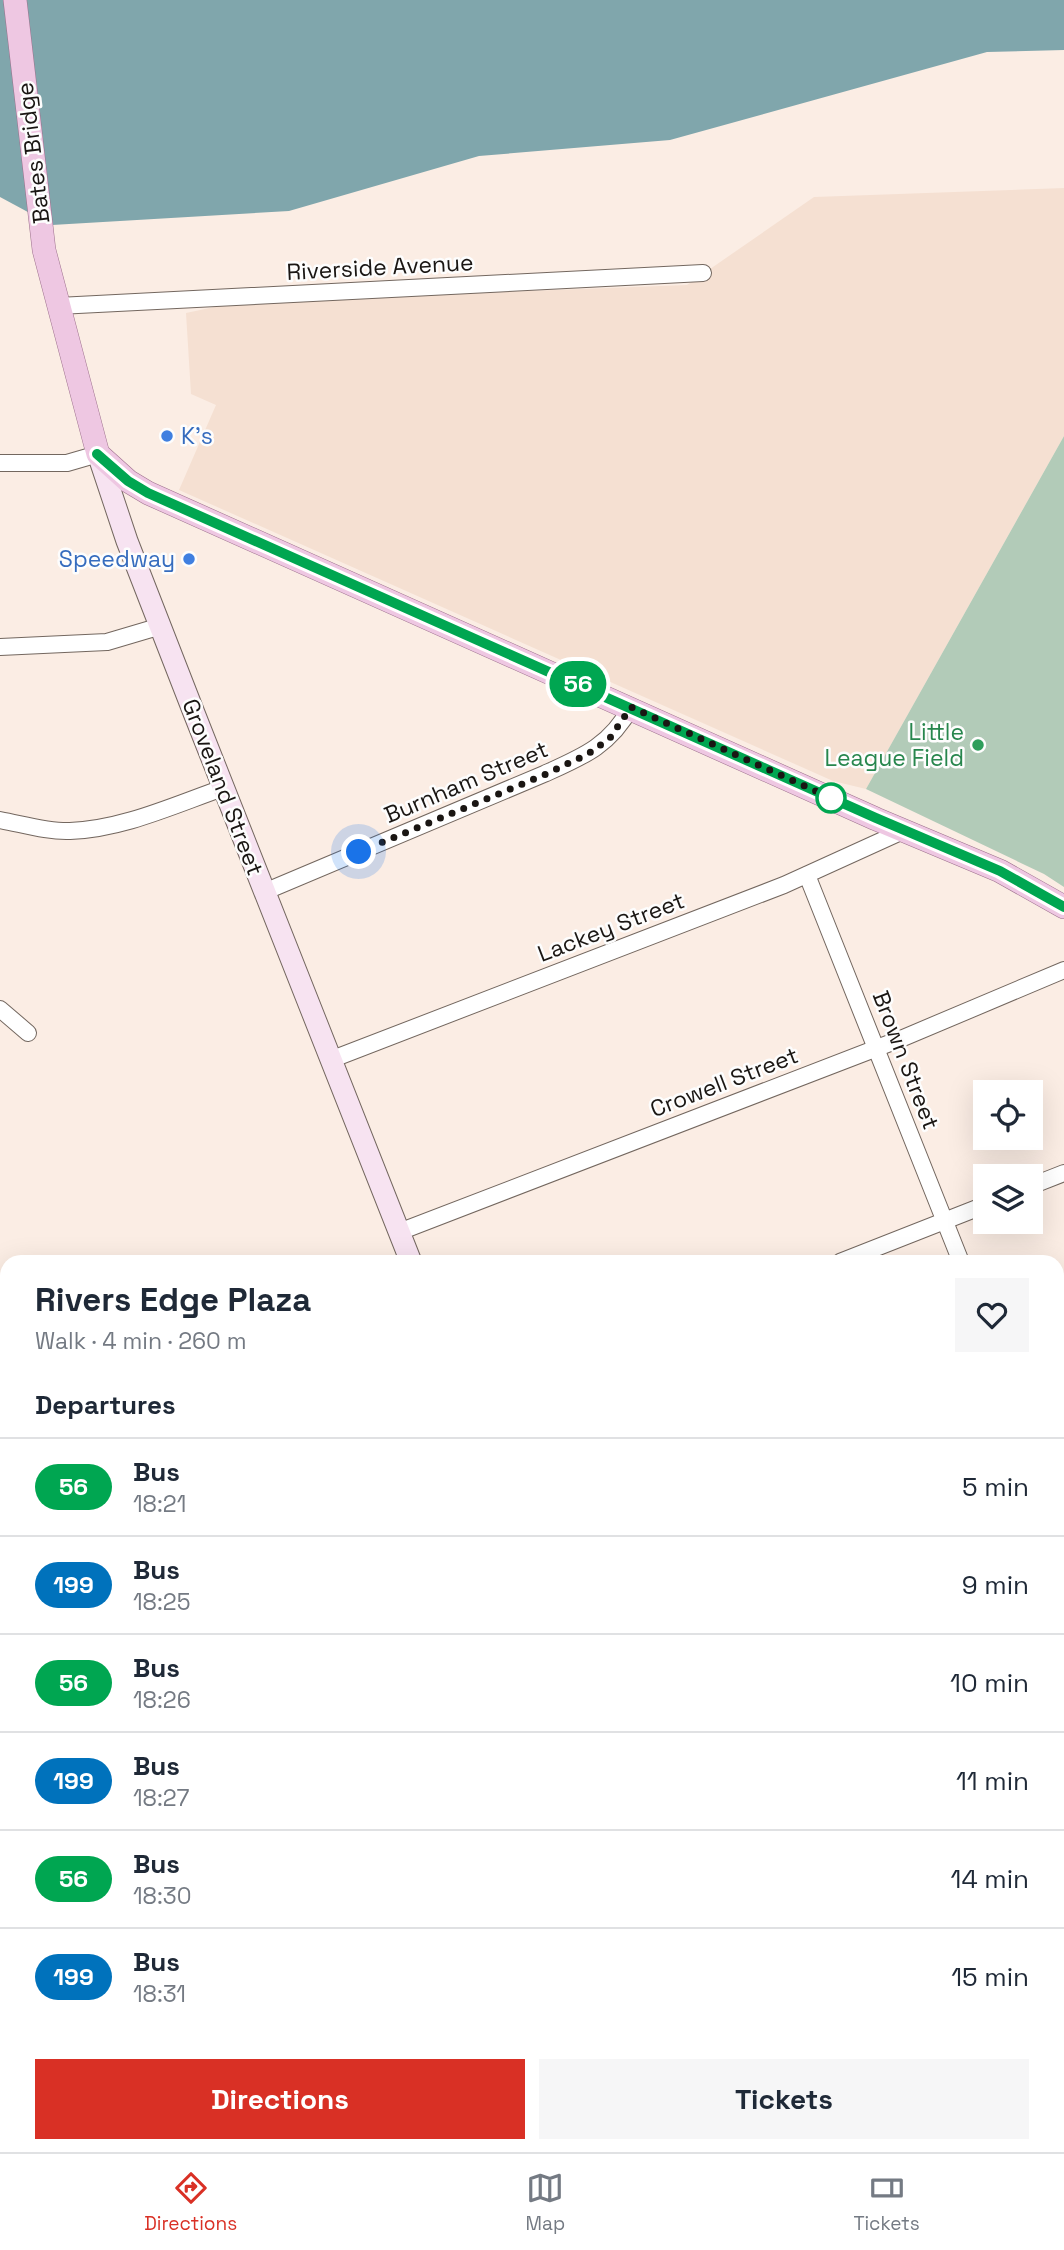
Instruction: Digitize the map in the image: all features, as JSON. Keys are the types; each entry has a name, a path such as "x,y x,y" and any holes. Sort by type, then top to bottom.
{"main road":[{"name":"Bates Bridge","path":"15,0 44,250 58,306"},
{"name":"Groveland Street","path":"58,306 97,454 127,541 408,1255"},
{"path":"97,454 128,481 148,493 1000,871 1064,907"}],"street":[{"name":"Riverside Avenue","path":"58,306 703,273"},
{"path":"0,463 66,463 97,454"},
{"path":"0,647 107,642 161,626"},
{"name":"Burnham Street","path":"264,892 588,754 610,738 631,707"},
{"path":"0,820 68,831 92,829 125,822 223,788"},
{"name":"Lackey Street","path":"330,1060 807,875 905,830"},
{"name":"Brown Street","path":"807,875 958,1255"},
{"name":"Crowell Street","path":"399,1232 877,1048 1064,970"},
{"path":"0,1009 28,1033"},
{"path":"1043,1181 1064,1173"},
{"path":"858,1255 973,1210"}],"shaded area":[{"path":"1064,188 1064,436 866,789 833,781 179,490 216,405 191,394 186,313 238,302 687,285 814,197"}],"green space":[{"path":"1064,436 1064,887 1044,874 866,789"}],"water":[{"path":"0,0 1064,0 1064,50 987,52 670,140 479,156 289,211 52,225 0,197"}],"bus line":[{"name":"56","path":"97,454 128,481 148,493 1000,871 1064,907"}],"place":[{"name":"K's","path":"167,436"},
{"name":"Speedway","path":"189,559"},
{"name":"Little League Field","path":"978,745"}],"route":[{"path":"359,852 588,754 610,738 631,707 831,798"}]}
